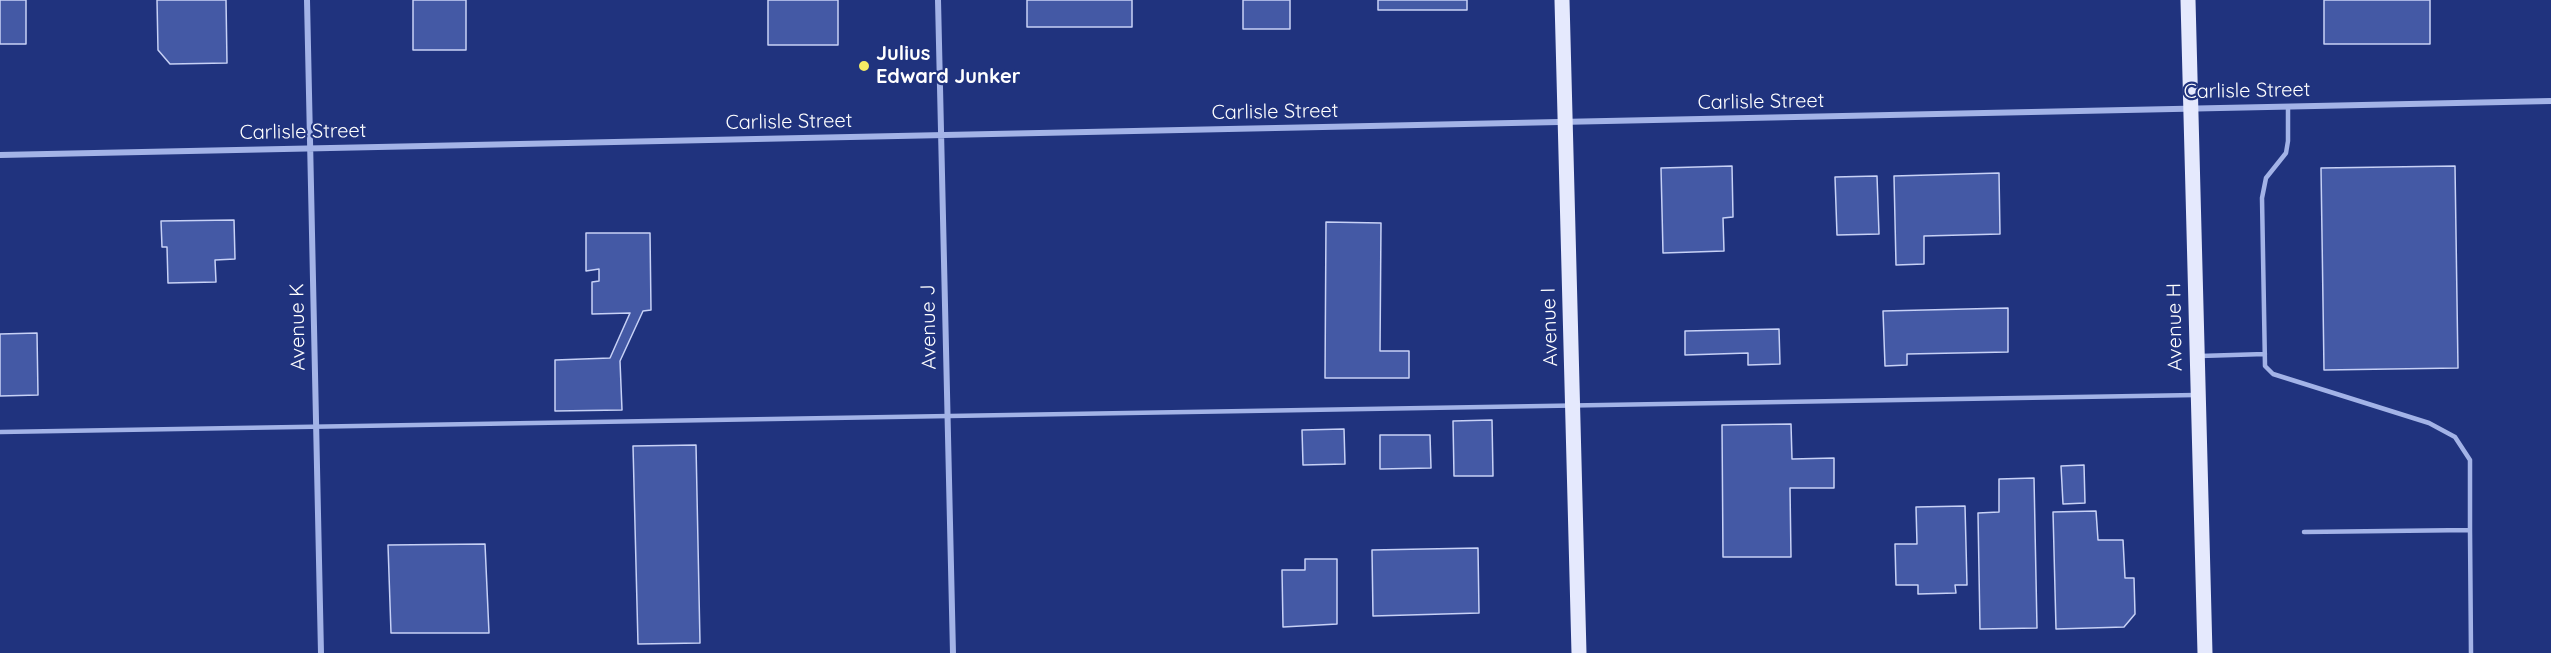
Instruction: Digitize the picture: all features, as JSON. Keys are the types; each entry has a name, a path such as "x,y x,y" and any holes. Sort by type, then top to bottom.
{"main road":[{"name":"Avenue I","path":"1562,0 1580,653"},
{"name":"Avenue H","path":"2188,0 2205,653"}],"street":[{"name":"Avenue K","path":"307,0 321,653"},
{"name":"Avenue J","path":"938,0 953,653"},
{"name":"Carlisle Street","path":"0,155 2551,101"}],"lane":[{"path":"2288,107 2286,153 2266,178 2262,198 2265,366 2273,374 2429,423 2455,437 2470,460 2471,653"},
{"path":"2197,356 2265,354"},
{"path":"0,432 2198,395"},
{"path":"2304,532 2470,530"}],"building":[{"path":"0,0 26,0 26,44 0,44"},
{"path":"157,0 226,0 227,63 170,64 158,50"},
{"path":"413,0 466,0 466,50 413,50"},
{"path":"768,0 838,0 838,45 768,45"},
{"path":"1027,0 1132,0 1132,27 1027,27"},
{"path":"1243,0 1290,0 1290,29 1243,29"},
{"path":"1378,0 1467,0 1467,10 1378,10"},
{"path":"2324,0 2430,0 2430,44 2324,44"},
{"path":"1732,166 1733,217 1723,218 1724,251 1663,253 1661,168"},
{"path":"2455,166 2458,368 2324,370 2321,168"},
{"path":"1999,173 2000,234 1924,236 1924,264 1896,265 1894,176"},
{"path":"1877,176 1879,234 1837,235 1835,177"},
{"path":"234,220 235,259 215,260 216,282 168,283 167,247 162,247 161,221"},
{"path":"1326,222 1381,223 1380,351 1409,351 1409,378 1325,378"},
{"path":"586,233 650,233 651,310 643,311 620,361 622,410 555,411 555,360 610,358 630,313 592,314 592,282 599,281 599,269 586,271"},
{"path":"2008,308 2008,352 1907,354 1907,365 1885,366 1883,311"},
{"path":"1779,329 1780,364 1748,365 1748,353 1685,355 1685,331"},
{"path":"37,333 38,395 0,396 0,334"},
{"path":"1492,420 1493,476 1454,476 1453,421"},
{"path":"1791,424 1792,459 1834,458 1834,488 1790,488 1791,557 1723,557 1722,425"},
{"path":"1344,429 1345,464 1303,465 1302,430"},
{"path":"1380,435 1430,435 1431,468 1380,469"},
{"path":"696,445 700,643 638,644 633,446"},
{"path":"2084,465 2085,503 2063,504 2061,466"},
{"path":"2034,478 2037,628 1980,629 1978,513 1999,512 1999,479"},
{"path":"1965,506 1967,585 1955,585 1956,593 1918,594 1918,585 1896,585 1895,544 1917,544 1916,507"},
{"path":"2096,511 2098,540 2123,540 2125,578 2134,578 2135,614 2124,627 2056,629 2053,512"},
{"path":"485,544 489,633 391,633 388,545"},
{"path":"1478,548 1479,613 1373,616 1372,550"},
{"path":"1305,559 1337,559 1337,624 1283,627 1282,570 1305,570"}],"place":[{"name":"Julius Edward Junker","path":"864,66"}]}
